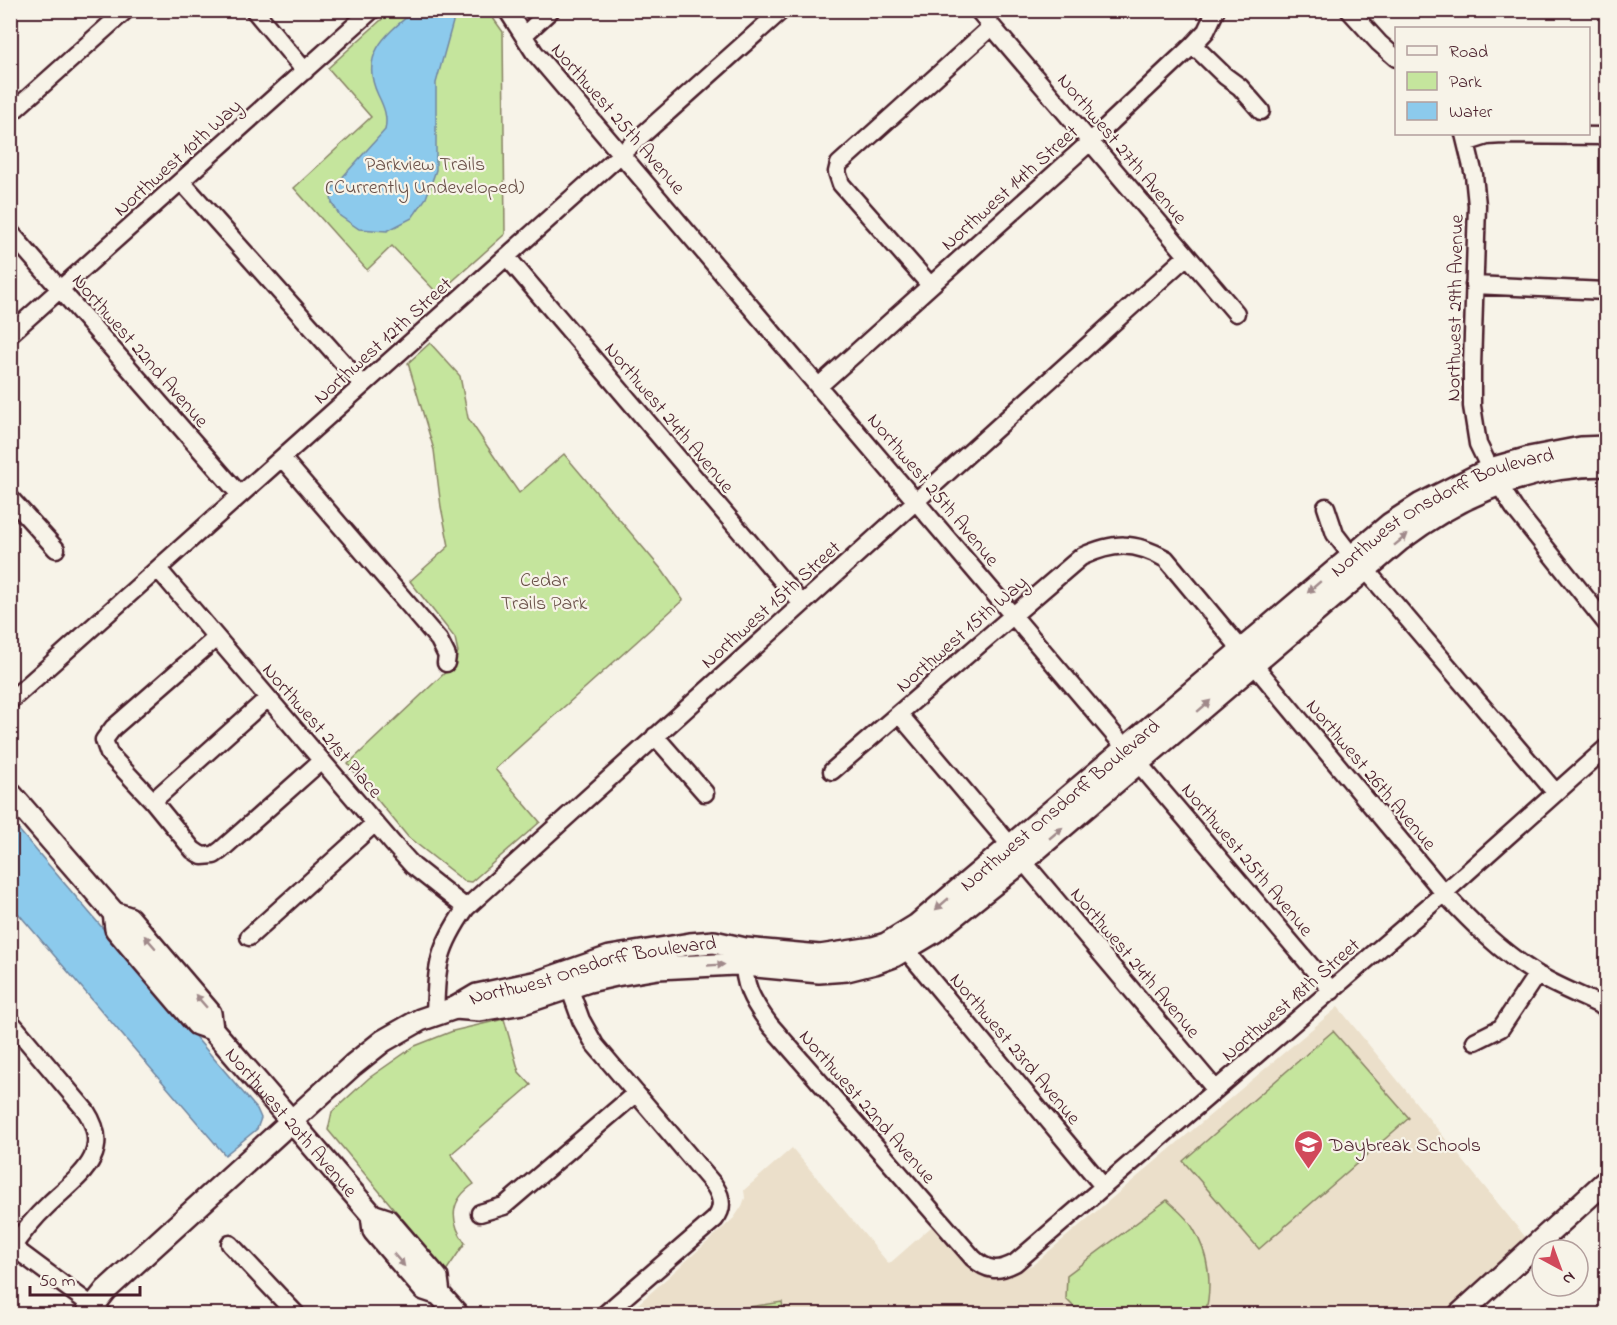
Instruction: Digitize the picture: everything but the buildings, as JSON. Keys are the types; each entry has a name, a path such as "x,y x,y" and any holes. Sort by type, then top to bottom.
{"street":[{"path":"10,114 126,10"},
{"path":"254,10 305,71"},
{"name":"Northwest 10th Way","path":"10,334 372,10"},
{"name":"Northwest 25th Avenue","path":"507,10 534,52 1332,991"},
{"path":"524,35 551,10"},
{"name":"Northwest 12th Street","path":"10,701 782,10"},
{"name":"Northwest 27th Avenue","path":"978,10 1236,314"},
{"name":"Northwest 14th Street","path":"819,386 1090,142 1193,45 1206,31 1216,10"},
{"path":"1349,10 1378,43 1395,57"},
{"path":"930,285 841,184 837,172 839,164 992,27"},
{"path":"1193,45 1217,69 1240,87 1261,111"},
{"path":"1466,138 1503,135 1606,136"},
{"name":"Northwest 29th Avenue","path":"1466,138 1474,175 1477,206 1472,406 1478,444 1514,508 1606,623"},
{"path":"181,182 363,385"},
{"name":"Northwest 22nd Avenue","path":"10,232 240,495"},
{"name":"Northwest 15th Street","path":"445,1011 439,959 444,942 466,908 1187,256"},
{"name":"Northwest 24th Avenue","path":"507,257 802,604"},
{"path":"1474,285 1606,291"},
{"name":"Northwest Onsdorff Boulevard","path":"95,1312 106,1290 353,1065 399,1031 477,995 538,981 567,980 610,957 714,942 744,957 820,956 901,944 917,925 1017,853 1359,562 1390,524 1421,504 1494,476 1581,448 1606,447"},
{"path":"282,458 439,640 447,657 446,663"},
{"name":"Northwest Onsdorff Boulevard","path":"1494,476 1531,474 1585,465 1606,465"},
{"path":"10,498 56,549"},
{"path":"1326,507 1335,534 1556,794"},
{"name":"Northwest 15th Way","path":"832,771 1081,557 1101,548 1127,545"},
{"name":"Northwest 26th Avenue","path":"1127,545 1146,548 1166,559 1444,893 1500,948 1537,975 1606,1008"},
{"name":"Northwest 21st Place","path":"158,569 413,866 466,908"},
{"path":"216,638 112,728 104,740 109,754 153,801 193,850 198,855 208,857 221,850 321,760"},
{"path":"153,801 268,698"},
{"name":"Northwest 24th Avenue","path":"899,714 1216,1090"},
{"path":"655,736 705,793"},
{"name":"Northwest 18th Street","path":"994,1270 1002,1270 1015,1263 1332,991 1606,748"},
{"name":"Northwest 20th Avenue","path":"10,793 114,913 129,918 210,1013 212,1029 372,1215 374,1231 424,1289 439,1293 457,1314"},
{"path":"249,937 375,823"},
{"name":"Northwest 23rd Avenue","path":"901,944 1103,1186"},
{"name":"Northwest 22nd Avenue","path":"744,957 745,980 752,1001 770,1025 973,1258 983,1267 994,1270"},
{"path":"1475,1041 1501,1028 1537,975"},
{"path":"567,980 588,1035 714,1185 721,1199 719,1214 711,1223 604,1314"},
{"path":"10,1021 86,1111 93,1124 96,1141 93,1156 86,1169 40,1212 11,1248 95,1312"},
{"path":"480,1213 504,1206 636,1094"},
{"path":"1460,1314 1606,1181"},
{"path":"230,1244 296,1314"}],"shaded area":[{"name":"Daybreak Schools","path":"1338,1007 1527,1239 1443,1314 627,1314 734,1218 745,1198 744,1190 792,1148 889,1264 939,1220 973,1257 1010,1274 1021,1270 1034,1264"}],"green space":[{"name":"Parkview Trails (Currently Undeveloped)","path":"391,11 488,11 503,32 505,234 438,294 392,246 367,270 294,188 371,117 328,68"},
{"name":"Cedar Trails Park","path":"430,343 460,376 468,418 519,493 564,454 662,570 683,600 495,769 540,822 471,882 464,881 408,837 348,764 452,666 458,652 455,638 410,581 449,546 441,507 434,450 408,363"},
{"path":"504,1019 519,1072 531,1085 451,1154 474,1184 466,1190 456,1204 454,1218 465,1243 446,1271 328,1130 332,1112 369,1078 415,1046 453,1031"},
{"path":"1333,1031 1409,1118 1259,1249 1183,1161"},
{"path":"1167,1200 1190,1224 1203,1248 1209,1281 1205,1314 1081,1314 1066,1299 1067,1275"},
{"path":"782,1302 784,1314 744,1314 743,1308"}],"water":[{"path":"414,11 456,11 436,83 436,170 426,198 412,218 387,231 359,229 340,216 332,203 330,191 385,130 385,112 373,81 373,57 393,29"},
{"path":"18,829 257,1109 261,1118 257,1129 225,1155 11,905 10,836"}],"place":[{"name":"Daybreak Schools","path":"1308,1170"}]}
